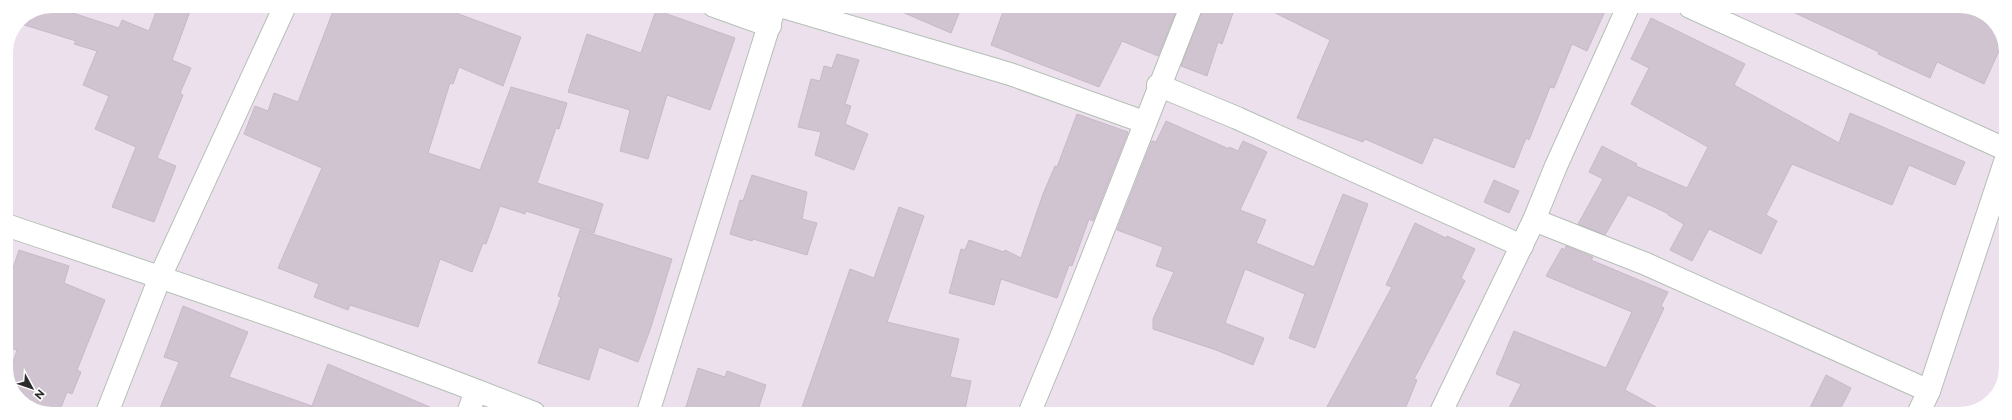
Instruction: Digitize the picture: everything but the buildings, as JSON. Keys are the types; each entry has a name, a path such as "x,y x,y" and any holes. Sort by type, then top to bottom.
{"street":[{"path":"109,407 160,277 282,13"},
{"path":"650,407 772,16 755,13"},
{"path":"804,13 1010,74 1144,122"},
{"path":"1032,407 1061,337 1158,85 1188,13"},
{"path":"1443,407 1522,246 1556,166 1625,13"},
{"path":"1703,13 1999,146"},
{"path":"1158,85 1522,246"},
{"path":"1921,407 1929,391 1999,183"},
{"path":"1534,220 1646,264 1929,391"},
{"path":"13,227 160,277 518,407"},
{"path":"470,407 476,391"}]}
